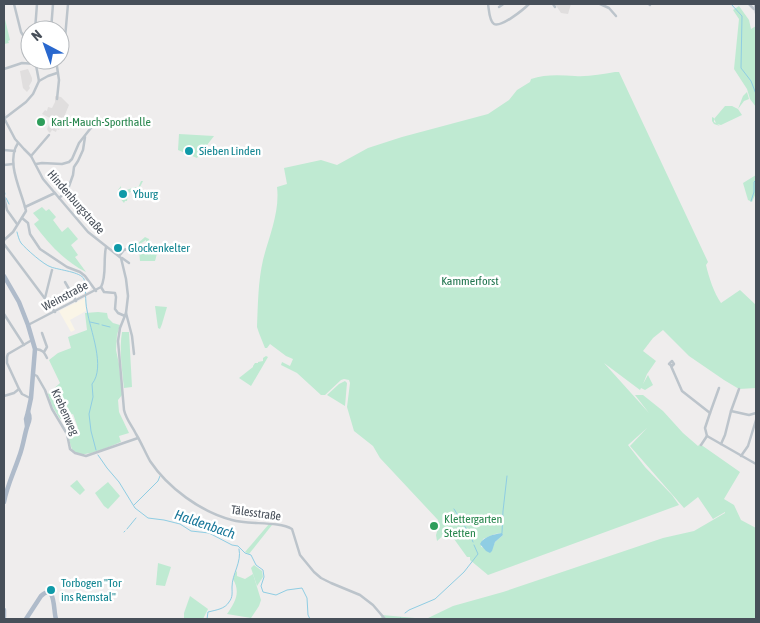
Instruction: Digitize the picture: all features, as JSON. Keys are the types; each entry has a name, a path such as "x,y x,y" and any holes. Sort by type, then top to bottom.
{"main road":[{"path":"4,276 19,302 35,349 28,412 30,416 29,422 23,447 4,502"},
{"path":"26,619 41,596 46,592 50,593 53,597 56,619"},
{"path":"4,610 4,617"}],"street":[{"path":"14,4 20,28"},
{"path":"36,20 37,4"},
{"path":"52,20 53,4"},
{"path":"67,20 68,4"},
{"path":"488,4 491,19 495,25 516,15 529,4"},
{"path":"499,6 503,4"},
{"path":"600,4 609,8 616,16"},
{"path":"749,4 756,12"},
{"path":"755,4 756,12"},
{"path":"4,69 20,64"},
{"path":"37,70 39,82"},
{"path":"57,70 57,99"},
{"path":"4,118 26,102 33,94 39,82 57,73"},
{"name":"Hindenburgstraße","path":"4,118 18,143 31,156 43,179 88,232 129,263"},
{"path":"36,164 62,164 69,162 79,144 98,119"},
{"path":"31,156 48,135"},
{"path":"60,198 68,189 74,166 78,162 83,150 86,135"},
{"path":"18,143 14,151 14,164 16,180 26,211 4,242 55,312"},
{"path":"4,150 14,151"},
{"path":"4,165 14,164"},
{"path":"25,206 56,193"},
{"path":"4,197 6,210 17,224"},
{"path":"22,218 28,223 30,234 40,249 67,267 80,272 96,291"},
{"name":"Weinstraße","path":"28,325 101,287 104,279 106,247"},
{"path":"130,248 124,250 120,257 128,296 125,314 132,336 134,354"},
{"path":"45,298 52,270"},
{"path":"65,282 76,301"},
{"path":"101,287 104,292 115,294 115,309 118,313 125,314"},
{"path":"4,314 24,346"},
{"name":"Tälesstraße","path":"125,314 118,334 117,348 125,415 155,467 179,492 204,509 221,517 292,529 300,554 314,572 331,583 360,594 385,619"},
{"path":"42,333 47,347 44,352"},
{"path":"30,398 22,394 18,389 6,357 32,340"},
{"path":"35,349 44,352 47,358"},
{"path":"671,366 682,391 710,413"},
{"name":"Krebenweg","path":"33,374 37,376 45,390 52,409 67,434 70,449 75,453 86,456 138,438"},
{"path":"719,388 705,428 707,436 756,464"},
{"path":"4,396 14,393 18,389"},
{"path":"721,444 726,435 731,411 739,389"},
{"path":"731,411 749,415 756,413"},
{"path":"741,456 754,432 756,420"},
{"path":"701,444 707,436"}],"shaded area":[{"path":"555,4 571,4 568,14 561,13"},
{"path":"28,70 32,78 27,92 23,88 20,71"},
{"path":"55,96 61,97 69,105 64,117 69,119 67,125 63,124 62,129 57,129 56,132 52,130 50,133 47,129 51,120 42,114 45,110 47,111 48,107 52,108"},
{"path":"85,298 86,311 70,320 75,330 71,332 59,311"}],"green space":[{"path":"739,6 749,20 751,29 756,26 756,107 734,69 739,19 733,10"},
{"path":"4,15 10,40 8,41 9,43 4,44"},
{"name":"Kammerforst","path":"619,72 708,262 706,265 718,299 721,303 740,290 756,305 756,388 739,389 724,380 689,356 663,330 653,338 643,351 656,361 647,374 643,384 648,375 653,385 645,390 641,388 640,390 604,363 649,413 635,395 643,395 663,411 698,446 700,444 740,472 724,499 734,505 741,520 756,528 756,619 426,619 453,606 503,592 663,538 694,531 725,512 713,519 698,497 684,508 630,446 647,428 628,445 679,505 488,575 470,560 470,557 467,557 449,532 437,541 438,520 380,458 373,446 354,431 347,407 349,380 341,380 325,395 321,395 297,373 281,365 282,362 290,366 293,359 270,344 265,348 257,327 259,285 263,260 277,206 277,187 287,184 284,168 321,160 337,165 368,148 488,114 509,100 517,90 536,77 553,75 585,76","holes":["501,533 503,535 495,542 492,549 481,547 483,539 495,534"]},
{"path":"747,92 749,99 744,101 738,109 743,96"},
{"path":"725,106 732,106 738,109 742,115 721,125 717,124 720,126 714,124 712,117 714,119"},
{"path":"179,134 214,136 197,158 178,150"},
{"path":"756,175 756,193 752,202 748,200 743,183"},
{"path":"141,181 143,181 139,189 128,193 127,201 124,203 118,196 118,191 121,198 121,196 125,195 124,192 121,192 135,187 138,188"},
{"path":"42,207 46,211 49,209 56,217 53,220 62,232 68,227 78,239 71,245 78,255 75,257 86,272 71,263 57,251 34,224 39,220 33,213"},
{"path":"145,237 149,239 149,242 148,246 144,249 158,250 155,261 140,261 137,248 146,244 146,240 137,244"},
{"path":"155,306 167,307 160,329 158,328"},
{"path":"85,313 107,313 108,318 113,323 120,325 116,350 122,395 118,400 119,412 129,433 119,436 121,442 95,452 81,454 76,453 72,449 68,434 78,428 73,414 60,419 52,406 48,394 60,383 49,360 58,353 71,348 68,337 87,330"},
{"path":"122,332 129,332 132,387 124,388 121,353"},
{"path":"268,357 251,386 239,378 253,367 255,363 263,361 263,358"},
{"path":"345,381 347,383 345,406 327,395"},
{"path":"77,480 85,490 80,495 70,486"},
{"path":"108,482 120,496 108,509 95,493"},
{"path":"269,524 272,525 249,554 245,552"},
{"path":"158,563 171,567 165,586 156,585"},
{"path":"254,565 262,571 263,577 257,586 251,568"},
{"path":"236,571 237,576 245,579 253,574 261,600 251,618 227,614 237,593 233,579"},
{"path":"190,596 208,609 203,619 184,619 184,613"},
{"path":"382,615 426,619 380,619"}],"water":[{"path":"502,533 503,535 495,542 490,553 480,544 492,535"}],"waterway":[{"path":"731,4 742,16 741,68 751,81 756,94"},
{"path":"751,201 756,180"},
{"name":"Haldenbach","path":"4,190 5,194"},
{"name":"Haldenbach","path":"6,198 9,204"},
{"name":"Haldenbach","path":"17,232 21,243 44,263 51,267 79,275 84,279 86,307 96,348 98,368 92,384 93,397 89,414 96,450"},
{"path":"90,322 99,324"},
{"path":"102,325 110,327"},
{"name":"Haldenbach","path":"98,455 119,482 135,508 148,518 180,524 191,531 209,533 232,545 238,546 245,553 251,555 256,565 263,570 264,577 261,586 263,592 276,595 287,590 302,588 307,598 310,619"},
{"path":"134,505 158,481 160,476"},
{"path":"502,533 507,476"},
{"path":"454,509 473,542"},
{"path":"127,529 136,518"},
{"path":"405,613 435,599 464,572 478,554 474,545"},
{"path":"207,619 208,612 223,608 231,598 232,582 240,554 239,549"}],"place":[{"name":"Karl-Mauch-Sporthalle","path":"41,122"},
{"name":"Sieben Linden","path":"189,151"},
{"name":"Yburg","path":"123,194"},
{"name":"Glockenkelter","path":"118,248"},
{"name":"Klettergarten Stetten","path":"434,526"},
{"name":"Torbogen \"Tor ins Remstal\"","path":"51,590"}]}
